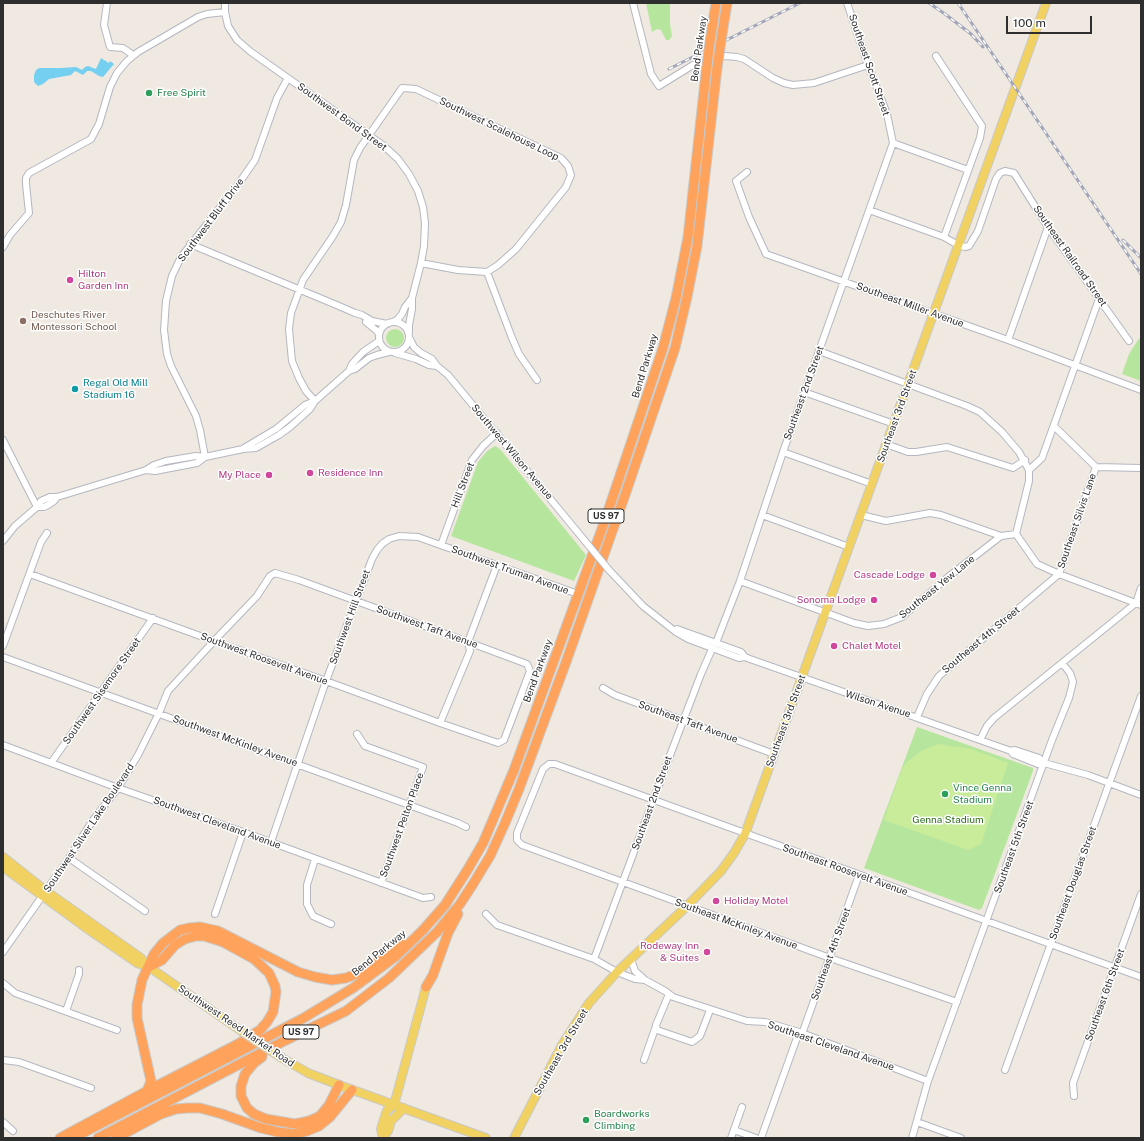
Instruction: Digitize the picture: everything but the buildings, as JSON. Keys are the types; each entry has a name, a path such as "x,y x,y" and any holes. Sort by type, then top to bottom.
{"highway":[{"name":"Bend Parkway","path":"73,1138 302,1019 353,988 371,975 395,957 423,930 445,905 486,836 514,770 578,594 650,389 676,298 690,223 706,73 716,3"},
{"name":"Bend Parkway","path":"98,1138 282,1042 346,1011 389,978 437,932 473,884 498,840 523,779 608,546 672,357 687,297 697,246 717,68 727,3"},
{"path":"426,988 433,975 448,932 461,910 473,884"},
{"path":"148,1091 151,1080 137,1018 137,1005 142,980 154,954 163,943 180,930 200,927 218,931 307,975 324,979 340,979 361,972 381,960 423,930"},
{"path":"60,1138 238,1044 260,1030 273,1012 276,992 269,973 254,959 223,942 204,936 196,936 185,939 175,945 162,960 149,967"},
{"path":"282,1042 254,1063 245,1074 241,1086 241,1096 247,1108 254,1114 266,1119 295,1124 309,1121 320,1116 330,1105 339,1086"},
{"path":"116,1138 161,1114 176,1109 187,1108 200,1108 261,1128 294,1134 319,1126 330,1117 352,1090"}],"main road":[{"name":"Southeast 3rd Street","path":"514,1138 532,1100 574,1024 589,1003 617,972 687,906 721,871 745,834 1046,3"},
{"name":"Southwest Reed Market Road","path":"3,857 44,894"},
{"name":"Southwest Reed Market Road","path":"3,867 141,958 149,967 240,1030 308,1074 486,1138"},
{"path":"383,1138 381,1129 387,1110 394,1105 426,988"},
{"path":"383,1138 392,1121 404,1108"}],"street":[{"path":"107,3 104,25 110,47 123,48 133,55"},
{"name":"Southwest Bond Street","path":"225,3 224,12 228,26 237,40 251,52 369,134 398,159 409,174 418,191 423,207 425,223 422,263 412,298 409,336"},
{"path":"633,3 651,74 659,86 693,65 725,56 744,59 773,78 793,85 814,83 868,65"},
{"name":"Southeast Scott Street","path":"847,3 868,65 887,114 893,143"},
{"path":"3,247 10,235 29,213 26,178 29,173 91,139 99,124 112,82 121,68 133,55 201,16 224,12"},
{"path":"936,56 982,126 980,138 944,238"},
{"name":"Southwest Bluff Drive","path":"205,457 196,416 171,366 167,354 164,330 166,301 172,276 181,257 251,167 259,151 277,98 288,78"},
{"name":"Southwest Scalehouse Loop","path":"369,134 402,88 416,89 561,158 568,166 571,175 566,187 516,249 498,265 486,272"},
{"path":"315,401 306,391 292,361 289,328 291,313 303,280 341,222 346,206 354,160 369,134"},
{"path":"893,143 968,170"},
{"name":"Southeast 2nd Street","path":"594,959 701,674 740,581 782,452 893,143"},
{"name":"Southeast Railroad Street","path":"958,245 965,247 969,246 978,230 996,179 1000,173 1005,171 1014,173 1048,227 1129,341"},
{"name":"Southeast Miller Avenue","path":"747,172 736,181 749,217 766,254 1008,340 1141,390"},
{"path":"869,210 944,238 958,245"},
{"path":"1008,340 1048,227"},
{"path":"3,541 15,526 38,507 48,505 57,497 146,470 155,471 197,463 205,457 243,449 256,448 279,435 301,418 310,409 315,401 349,371 355,369 369,358 377,354 403,350 406,347 409,336 403,325 372,321 362,315 190,244"},
{"path":"422,263 458,270 486,272 519,354 537,380"},
{"name":"Southwest Bond Street","path":"390,323 398,320 412,298"},
{"path":"1029,470 1042,458 1099,299"},
{"path":"355,313 372,326 385,349 392,352"},
{"path":"349,371 352,364 379,338 383,327 390,323"},
{"name":"Southwest Wilson Avenue","path":"409,336 414,346 421,353 432,359 448,375 585,541"},
{"path":"819,351 980,412 1002,432 1025,460 1029,470 1029,481 1016,534 1037,564 1138,604"},
{"name":"Southwest Wilson Avenue","path":"392,352 416,359 429,365 438,366"},
{"path":"804,392 894,424"},
{"path":"1054,426 1096,467 1141,468"},
{"name":"Hill Street","path":"441,545 472,460 483,446 497,433"},
{"path":"3,440 5,447 38,507"},
{"path":"886,444 908,452 916,452 947,446 1013,468 1025,460"},
{"path":"782,452 872,484"},
{"name":"Southeast Silvis Lane","path":"1059,574 1096,467"},
{"path":"861,515 886,521 930,513 941,515 1001,536 1016,534"},
{"path":"762,515 849,547"},
{"path":"3,646 41,542 47,533"},
{"name":"Southwest Hill Street","path":"271,842 326,681 373,555 389,539 399,536 411,536 441,545"},
{"name":"Southeast Yew Lane","path":"740,581 854,623 868,626 884,624 896,620 913,608 948,577 1001,536"},
{"name":"Wilson Avenue","path":"585,541 633,597 676,632 714,646"},
{"name":"Southwest Truman Avenue","path":"441,545 578,594"},
{"path":"440,723 470,651 468,642 497,565"},
{"name":"Southwest Taft Avenue","path":"275,573 528,664 530,671 504,740 498,743"},
{"name":"Southwest Silver Lake Boulevard","path":"3,952 69,858 93,820 118,788 138,755 168,692 257,596 270,576 275,573"},
{"name":"Southwest Roosevelt Avenue","path":"30,574 498,743"},
{"name":"Southeast 4th Street","path":"917,717 927,694 939,676 1059,574"},
{"path":"980,740 987,726 994,718 1138,604 1141,588"},
{"name":"Southwest Sisemore Street","path":"51,763 153,618"},
{"name":"Wilson Avenue","path":"670,627 714,646 741,652 745,657 802,678 1011,751 1015,750 1039,758 1044,763 1088,775 1141,795"},
{"name":"Southwest McKinley Avenue","path":"3,657 298,764 466,827"},
{"name":"Southeast 5th Street","path":"912,1138 928,1081 1069,698 1073,682 1070,673 1062,663"},
{"name":"Southeast Taft Avenue","path":"603,688 615,695 774,754"},
{"name":"Southeast Douglas Street","path":"1005,1070 1141,696"},
{"name":"Southwest Pelton Place","path":"357,734 365,746 424,767 381,883"},
{"name":"Southwest Cleveland Avenue","path":"3,745 423,898 431,897"},
{"name":"Southeast Roosevelt Avenue","path":"518,840 517,833 543,769 549,764 555,764 1141,977"},
{"path":"215,914 243,832"},
{"name":"Southeast McKinley Avenue","path":"518,840 522,845 622,883 957,1002"},
{"path":"69,858 145,911"},
{"path":"315,859 307,885 307,904 313,916 332,924"},
{"name":"Southeast 4th Street","path":"761,1138 830,958 859,875"},
{"name":"Southeast 6th Street","path":"1074,1096 1073,1083 1141,894"},
{"name":"Southeast Cleveland Avenue","path":"486,914 496,925 594,959 617,972 636,979 645,980"},
{"name":"Southeast Cleveland Avenue","path":"631,959 635,971 645,980 669,994 673,998 747,1021 765,1022 800,1033 928,1081"},
{"path":"66,1011 79,974 79,970"},
{"path":"3,983 15,993 117,1030"},
{"path":"644,1060 669,994"},
{"path":"656,1026 657,1030 692,1042 700,1036 710,1010"},
{"path":"3,1060 19,1062 91,1088"},
{"path":"731,1138 742,1107"},
{"path":"3,1122 14,1131"},
{"path":"917,1122 961,1138"},
{"path":"734,1130 756,1138"}],"green space":[{"path":"646,3 670,3 670,24 672,36 669,40 666,40 661,30 657,29 652,32"},
{"path":"395,329 401,332 404,338 401,344 395,347 389,344 386,338 389,332"},
{"path":"1141,337 1141,381 1122,374 1129,354"},
{"path":"495,446 500,449 586,555 574,581 451,536 478,462 487,451"},
{"name":"Genna Stadium","path":"917,727 1033,768 982,908 979,910 864,868"},
{"name":"Vince Genna Stadium","path":"938,744 971,749 1008,763 981,844 968,850 884,820 902,768 921,751"}],"water":[{"path":"101,58 114,64 103,77 91,71 87,71 83,75 75,71 71,75 49,79 38,86 34,82 34,75 36,70 39,68 76,67 82,70 88,66 96,69"}],"railway":[{"path":"669,69 800,3"},
{"path":"929,3 971,34 983,47"},
{"path":"958,3 1141,274"},
{"path":"1123,240 1141,258"}],"place":[{"name":"Free Spirit","path":"149,93"},
{"name":"Hilton Garden Inn","path":"70,280"},
{"name":"Deschutes River Montessori School","path":"23,321"},
{"name":"Regal Old Mill Stadium 16","path":"75,389"},
{"name":"Residence Inn","path":"310,473"},
{"name":"My Place","path":"269,475"},
{"name":"Cascade Lodge","path":"933,575"},
{"name":"Sonoma Lodge","path":"874,600"},
{"name":"Chalet Motel","path":"834,646"},
{"name":"Vince Genna Stadium","path":"945,794"},
{"name":"Holiday Motel","path":"716,901"},
{"name":"Rodeway Inn & Suites","path":"707,952"},
{"name":"Boardworks Climbing","path":"586,1120"}]}
